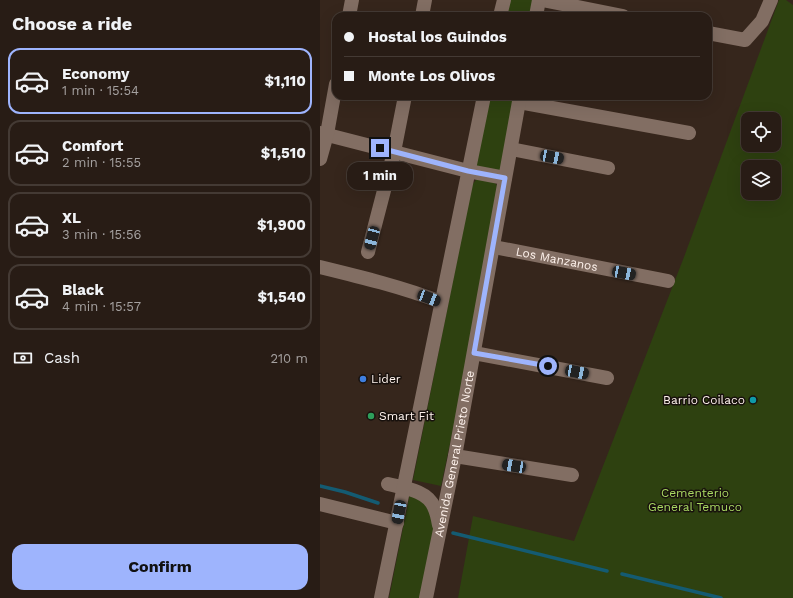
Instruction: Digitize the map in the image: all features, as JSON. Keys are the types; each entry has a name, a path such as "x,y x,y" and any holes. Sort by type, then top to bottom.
{"street":[{"path":"350,12 352,0"},
{"path":"423,12 425,0"},
{"path":"501,12 504,0"},
{"path":"537,12 539,0"},
{"path":"542,0 603,12"},
{"path":"712,34 745,40 762,21 771,0"},
{"path":"320,159 323,133 332,99"},
{"path":"368,252 394,152 404,100"},
{"path":"381,598 483,100"},
{"name":"Avenida General Prieto Norte","path":"426,598 455,456 520,100"},
{"path":"525,100 690,132"},
{"path":"323,133 468,171 505,178"},
{"path":"511,149 608,168"},
{"name":"Los Manzanos","path":"494,247 668,281"},
{"path":"320,267 395,286 441,302"},
{"path":"474,353 607,378"},
{"path":"455,456 572,476"},
{"path":"388,484 421,493 428,497 434,507 441,530"},
{"path":"320,504 397,523"}],"green space":[{"path":"507,0 536,0 534,12 505,12"},
{"name":"Cementerio General Temuco","path":"779,0 786,0 793,5 793,598 458,598 473,516 574,541 684,257"},
{"path":"486,100 516,100 502,174 472,168"},
{"path":"487,178 496,184 500,191 473,335 441,486 413,480 472,185 476,180"},
{"path":"410,493 422,498 436,522 421,598 389,598"}],"waterway":[{"path":"320,486 345,492 378,503"},
{"path":"453,533 607,571"},
{"path":"622,574 721,598"}],"place":[{"name":"Lider","path":"363,379"},
{"name":"Barrio Coilaco","path":"753,400"},
{"name":"Smart Fit","path":"371,416"}],"route":[{"path":"380,148 468,171 505,178 474,353 548,366"}]}
